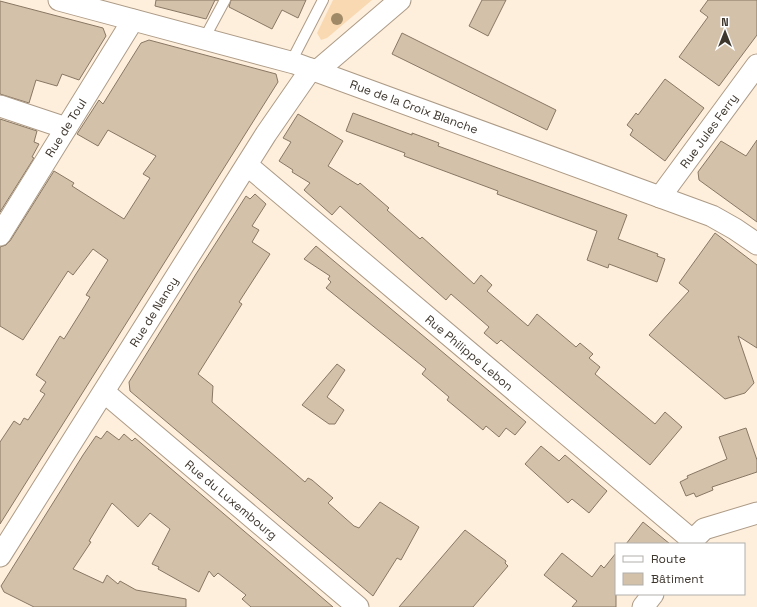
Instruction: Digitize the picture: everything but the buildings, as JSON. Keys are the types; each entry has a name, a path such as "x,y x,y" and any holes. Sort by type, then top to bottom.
{"street":[{"name":"Rue de la Croix Blanche","path":"59,0 291,62 314,70 712,216 757,244"},
{"name":"Rue de Nancy","path":"0,556 247,165 314,70 400,0"},
{"name":"Rue de Toul","path":"0,236 133,20"},
{"name":"Rue Jules Ferry","path":"660,197 757,65"},
{"path":"0,106 66,128"},
{"name":"Rue Philippe Lebon","path":"247,165 690,542"},
{"name":"Rue du Luxembourg","path":"104,392 358,607"},
{"path":"690,542 704,529 757,513"},
{"path":"643,607 652,595"}],"lane":[{"path":"204,39 225,0"},
{"path":"291,62 323,0"}],"shaded area":[{"path":"333,0 372,0 327,38 321,40 317,33"}]}
